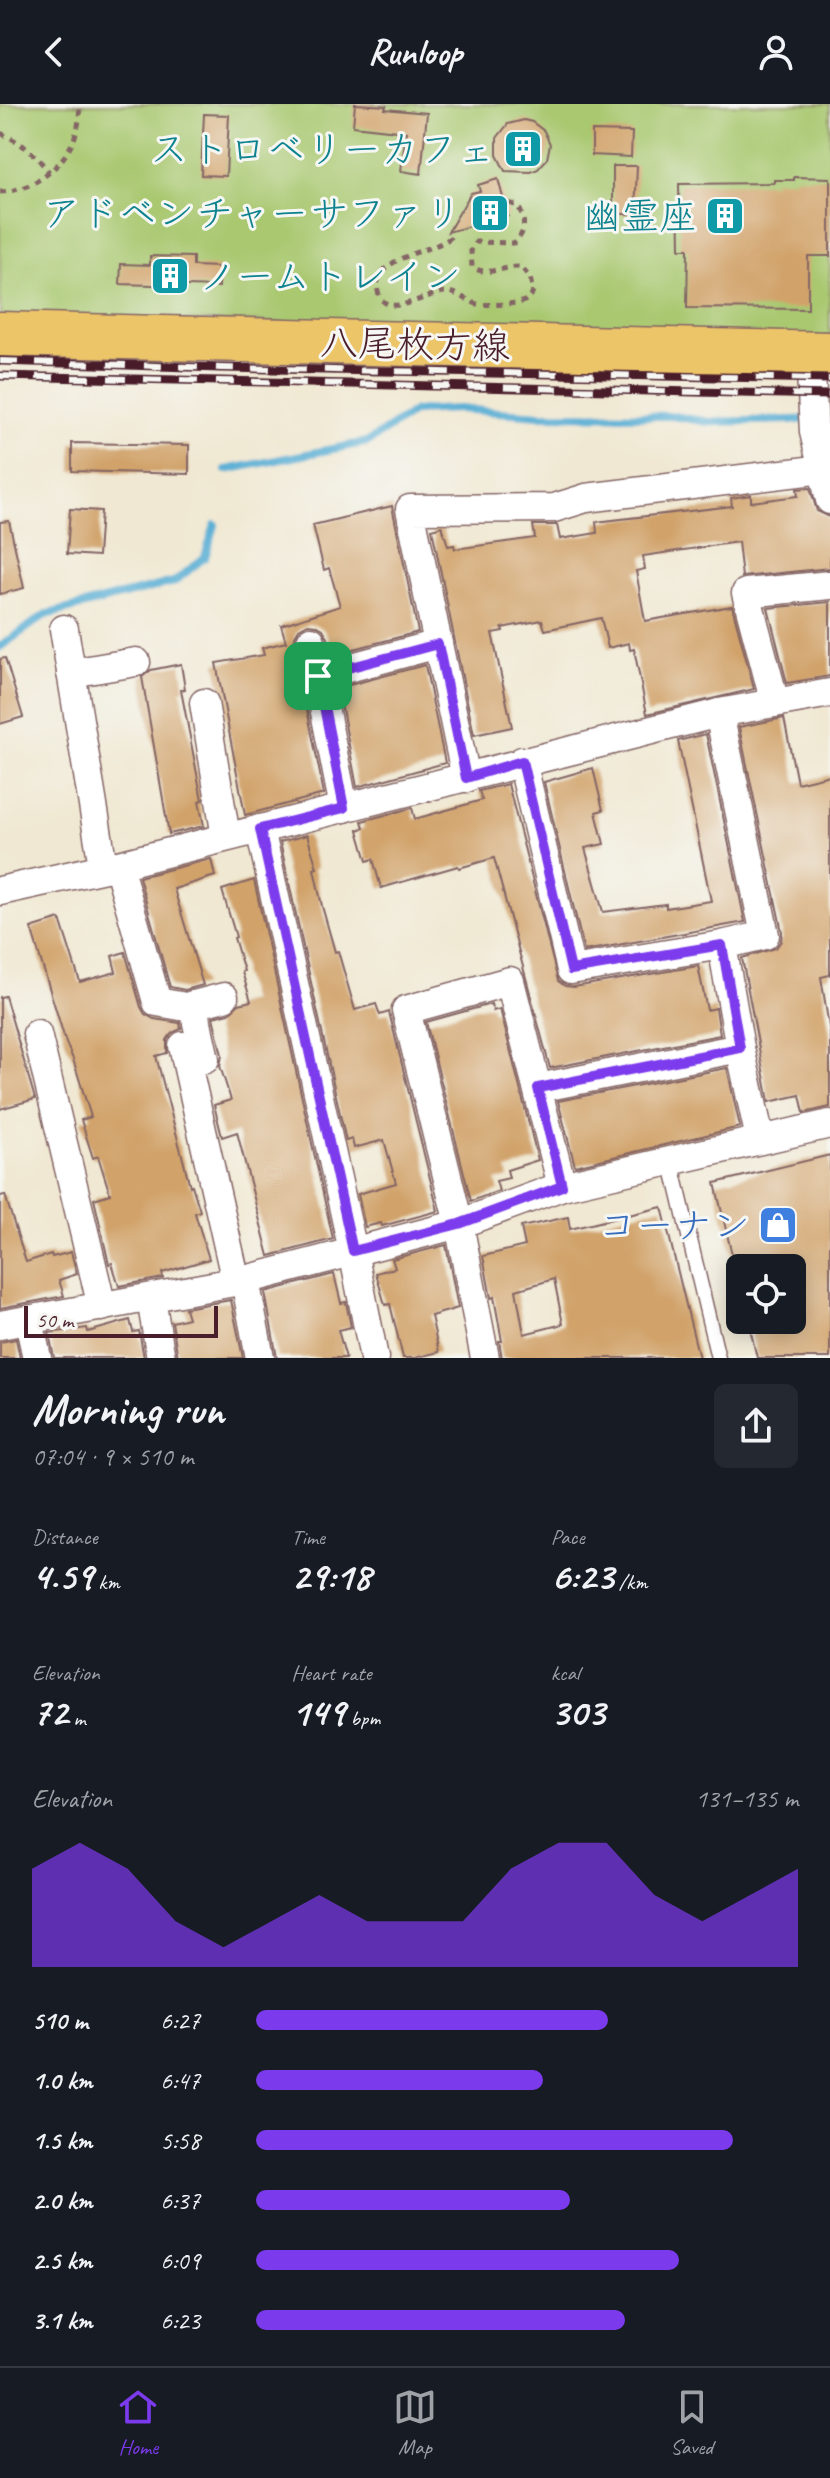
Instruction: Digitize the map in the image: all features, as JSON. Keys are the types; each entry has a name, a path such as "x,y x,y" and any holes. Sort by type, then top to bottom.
{"main road":[{"name":"八尾枚方線","path":"0,334 820,353"}],"street":[{"path":"820,353 814,432 830,500"},
{"path":"466,778 410,509 554,508 586,498 823,469"},
{"path":"775,703 746,593 830,585"},
{"path":"64,629 110,865 157,1002 186,1007 224,997"},
{"path":"311,641 344,808"},
{"path":"318,676 438,644"},
{"path":"71,673 136,662"},
{"path":"0,891 719,713 830,693"},
{"path":"204,703 226,837"},
{"path":"522,761 571,970 765,935 719,713"},
{"path":"260,829 374,1358"},
{"path":"722,945 760,1139"},
{"path":"485,1358 459,1224 406,1010 510,981 562,1186"},
{"path":"193,1005 194,1052 240,1281 260,1358"},
{"path":"37,1034 102,1307"},
{"path":"538,1088 740,1048"},
{"path":"0,1325 240,1281 459,1224 562,1186 830,1124"},
{"path":"151,1299 161,1358"},
{"path":"29,1321 37,1358"}],"lane":[{"path":"671,1160 718,1358"}],"path":[{"path":"0,192 11,192 39,181 68,154 76,130 79,104"},
{"path":"0,133 34,153 49,172"},
{"path":"451,237 444,244 415,252 385,270 377,287 385,303 417,302 442,292 479,304 520,303 529,299 533,291 530,278 521,267 508,266 490,273 472,267 471,251 476,242 514,243 521,237 524,225 518,206 501,200 486,203"}],"green space":[{"path":"0,104 830,104 830,337 0,316"}],"building":[{"path":"355,104 427,113 421,174 401,171 406,132 353,126"},
{"path":"204,114 229,115 226,176 201,175"},
{"name":"ストロベリーカフェ","path":"524,120 544,131 550,144 547,159 531,172 505,171 497,155 497,138 508,124"},
{"path":"592,131 632,132 631,157 592,155"},
{"path":"613,166 637,166 635,214 613,214"},
{"path":"794,177 830,178 830,256 808,256 808,309 687,308 688,249 680,249 679,184 774,183 774,180 794,180"},
{"path":"498,179 508,216 448,232 471,193 480,191 478,185"},
{"name":"ノームトレイン","path":"150,256 193,257 193,266 220,267 219,287 120,284 121,264 150,265"},
{"path":"72,443 189,445 189,474 72,471"},
{"path":"810,488 817,511 830,517 830,568 742,577 738,542 643,556 645,569 636,571 645,621 732,606 754,689 647,714 634,649 630,650 629,643 608,648 601,618 545,630 542,620 492,633 512,727 474,735 432,529 442,526 448,546 454,545 455,549 535,538 533,525 557,525 560,539 597,533 596,522 732,506 731,498 751,495 751,502 798,496 797,489"},
{"path":"392,506 418,632 331,655 323,629 308,624 299,629 294,644 324,794 245,815 216,663 264,655 262,648 286,642 281,625 340,606 329,568 324,570 313,525"},
{"path":"70,509 101,511 98,556 67,554"},
{"path":"9,521 24,588 0,594 0,522"},
{"path":"830,602 830,676 787,683 768,608"},
{"path":"5,658 23,717 0,724 0,659"},
{"path":"181,664 185,689 181,690 204,826 169,834 142,677 151,670"},
{"path":"425,665 445,763 357,787 338,688"},
{"path":"784,718 797,783 830,775 830,975 821,977 830,1033 830,1107 804,1113 800,1095 769,1102 742,958 776,948 782,932 739,727"},
{"path":"706,734 745,922 584,951 544,782 593,768 603,810 596,812 604,844 585,848 603,912 666,904 666,908 711,901 678,741"},
{"path":"508,784 558,981 574,987 698,966 707,1010 716,1008 720,1035 550,1068 494,858 381,888 373,859 367,861 358,830 364,828 362,821 412,808 415,819 482,800 479,791"},
{"path":"307,835 317,868 314,869 322,906 355,1010 376,1004 380,1015 389,1012 438,1211 382,1226 381,1223 365,1227 358,1194 396,1183 384,1140 354,1148 352,1139 346,1141 280,842"},
{"path":"211,859 215,876 174,889 203,985 185,990 170,987 139,877"},
{"path":"254,880 333,1239 269,1256 237,1132 222,1137 214,1105 231,1100 220,1066 222,1055 213,1017 229,1013 239,1004 251,1001 222,890"},
{"path":"60,919 80,982 116,972 112,956 125,952 145,1014 154,1019 180,1023 181,1029 172,1033 167,1040 167,1053 156,1056 190,1186 200,1211 195,1213 209,1259 162,1273 163,1278 119,1286 112,1263 109,1264 94,1199 110,1194 98,1156 93,1158 81,1120 91,1117 31,928"},
{"path":"5,996 35,1099 0,1109 0,997"},
{"path":"491,1004 493,1011 500,1009 538,1160 507,1170 509,1178 496,1181 499,1191 471,1201 426,1022"},
{"path":"727,1068 740,1127 575,1166 558,1101"},
{"name":"コーナン","path":"830,1155 830,1358 757,1358 751,1334 806,1334 806,1254 732,1254 715,1183"},
{"path":"5,1195 26,1262 71,1252 77,1274 59,1280 64,1296 0,1308 0,1196"},
{"path":"662,1207 699,1358 502,1358 494,1297 491,1298 483,1256 525,1246 521,1227 568,1217 570,1229","holes":["554,1279 563,1324 524,1334 516,1290"]},
{"path":"446,1245 458,1308 431,1316 439,1352 403,1358 390,1304 385,1305 376,1273 395,1268 392,1259"},
{"path":"334,1274 341,1303 346,1302 351,1327 338,1330 346,1358 277,1358 265,1292"},
{"path":"231,1300 243,1358 178,1358 172,1322 188,1318 185,1308"},
{"path":"130,1320 133,1332 139,1331 144,1358 54,1358 49,1333 87,1328 88,1332"},
{"path":"16,1339 20,1358 0,1358 0,1342"}],"waterway":[{"path":"226,470 368,442 415,411 458,409 540,415 673,416 709,422 830,419"},
{"path":"0,647 45,615 174,582 205,557 215,525"}],"railway":[{"path":"0,361 830,379"},
{"path":"0,376 830,395"}],"place":[{"name":"ストロベリーカフェ","path":"523,149"},
{"name":"アドベンチャーサファリ","path":"490,213"},
{"name":"幽霊座","path":"725,216"},
{"name":"ノームトレイン","path":"170,276"},
{"name":"コーナン","path":"778,1225"}],"route":[{"path":"438,644 466,778 522,761 571,970 722,945 740,1048 538,1088 562,1186 459,1224 353,1251 260,829 344,808 318,676 438,644"}]}
